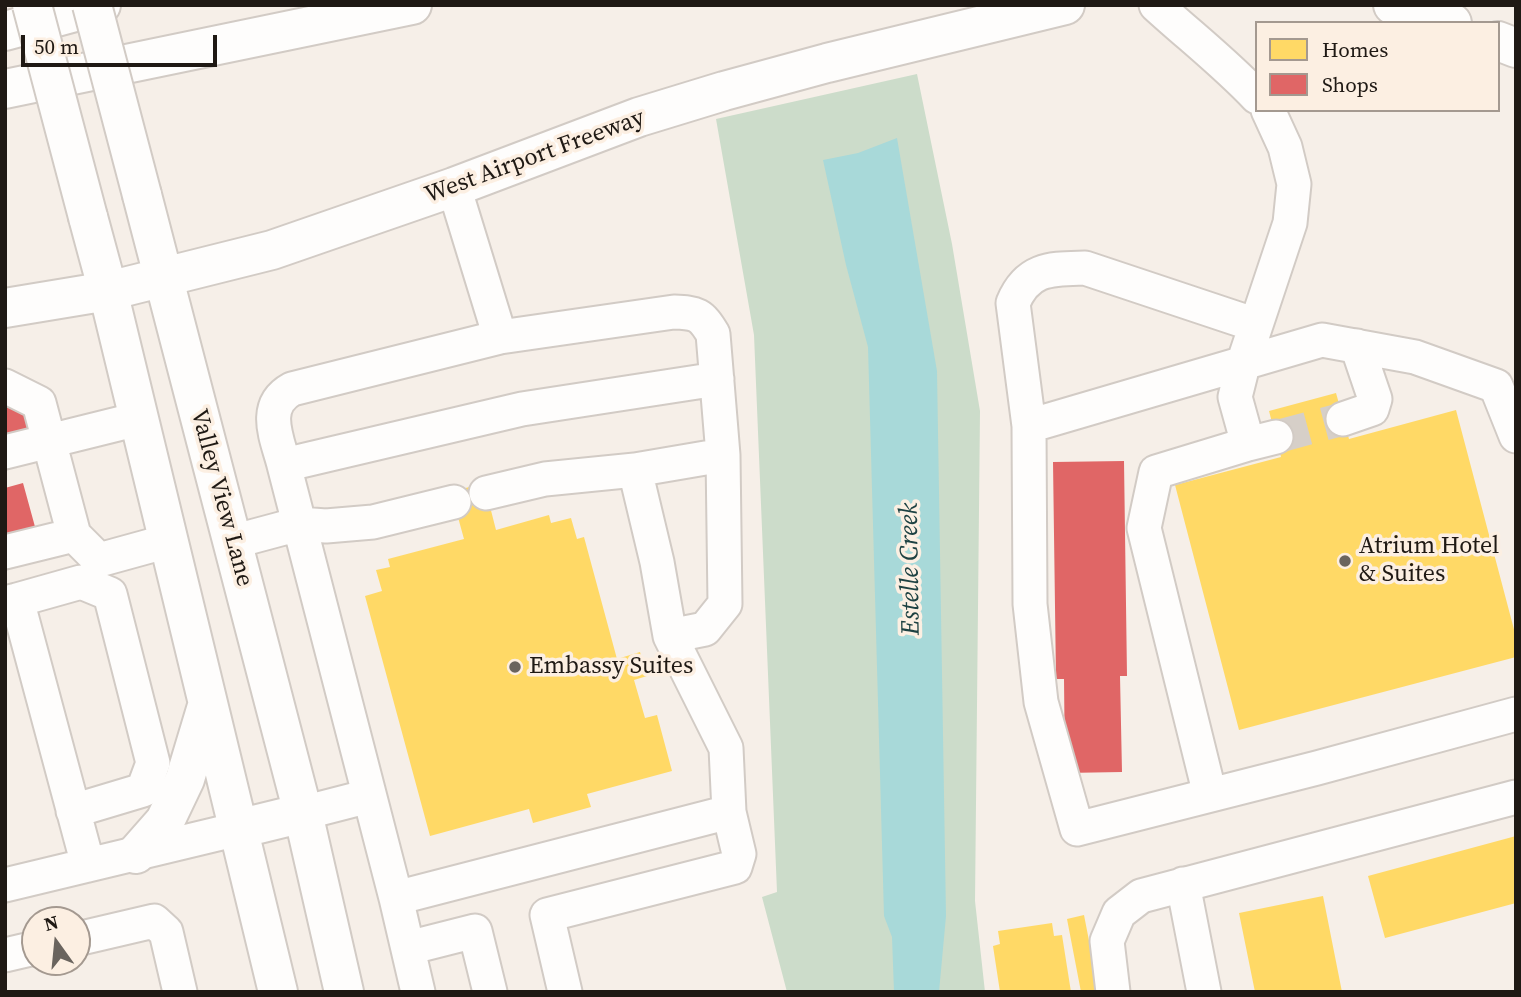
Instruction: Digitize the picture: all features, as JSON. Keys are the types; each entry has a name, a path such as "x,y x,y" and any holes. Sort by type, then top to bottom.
{"main road":[{"path":"32,5 108,291 278,992"},
{"name":"Valley View Lane","path":"92,5 303,813 344,992"},
{"path":"5,31 101,5"},
{"path":"5,89 412,5"},
{"name":"West Airport Freeway","path":"5,308 108,291 272,250 454,187 639,117 724,90 1065,5"},
{"path":"1393,5 1445,21"},
{"path":"136,854 165,821 185,779 208,704"},
{"path":"238,829 303,813"}],"lane":[{"path":"1156,5 1234,73 1255,95"},
{"path":"1210,795 1144,528 1156,472 1262,441 1236,397 1244,361 1290,223 1294,184 1285,147 1269,112"},
{"path":"454,187 500,338"},
{"path":"1256,325 1086,268 1057,269 1035,274 1019,290 1013,303 1029,426 1030,604 1041,702 1077,829 1516,714"},
{"path":"418,992 274,422 274,407 280,396 292,389 500,338 674,312 703,317 713,334 723,455 725,604 705,629 670,636"},
{"path":"1029,426 1322,340 1415,357 1496,386 1516,436"},
{"path":"1343,419 1372,409 1375,399 1357,346"},
{"path":"284,465 522,409 717,379"},
{"path":"5,386 39,403 74,535 90,571 110,594 153,763 143,790 74,811"},
{"path":"9,446 49,440 138,419"},
{"path":"486,493 545,479 635,470 723,455"},
{"path":"565,992 547,915 735,867 740,854 729,812 726,748 670,636 657,562 635,470"},
{"path":"232,542 299,524 326,526 373,522 454,502"},
{"path":"5,552 74,535"},
{"path":"88,865 11,601 168,541"},
{"path":"303,813 369,796"},
{"path":"1113,992 1107,941 1119,913 1141,896 1516,797"},
{"path":"396,898 729,812"},
{"path":"5,885 238,829"},
{"path":"607,844 619,896"},
{"path":"1183,884 1204,992"},
{"path":"91,936 154,921 166,932 180,992"},
{"path":"408,948 475,931 490,992"}],"green space":[{"path":"917,74 952,244 980,411 975,901 985,992 787,992 762,897 777,892 754,335 716,119"}],"water":[{"name":"Estelle Creek","path":"897,138 937,371 946,916 939,992 894,992 892,937 884,916 868,347 846,265 823,160 858,153"}],"building: Homes":[{"name":"Atrium Hotel & Suites","path":"1336,393 1349,439 1456,410 1516,637 1516,657 1239,730 1175,485 1281,457 1269,411"},
{"name":"Embassy Suites","path":"484,483 496,530 549,515 551,523 571,518 577,539 584,537 617,659 640,652 647,676 634,680 645,718 657,715 672,771 587,794 591,807 533,823 529,809 430,836 365,596 382,591 376,570 390,567 388,559 464,539 451,492"},
{"path":"1516,836 1516,903 1385,938 1368,876"},
{"path":"1323,896 1342,992 1255,992 1239,913"},
{"path":"1084,915 1099,992 1081,992 1067,919"},
{"path":"1052,923 1054,936 1062,935 1071,992 1000,992 993,946 1000,944 998,931"}],"building: Shops":[{"path":"23,400 31,430 5,437 5,405"},
{"path":"1124,461 1127,676 1120,676 1122,772 1065,773 1064,679 1056,679 1053,462"},
{"path":"23,483 37,534 5,542 5,488"}],"tunnel":[{"path":"1276,437 1343,419"}],"place":[{"name":"Atrium Hotel & Suites","path":"1345,561"},
{"name":"Embassy Suites","path":"515,667"}]}
